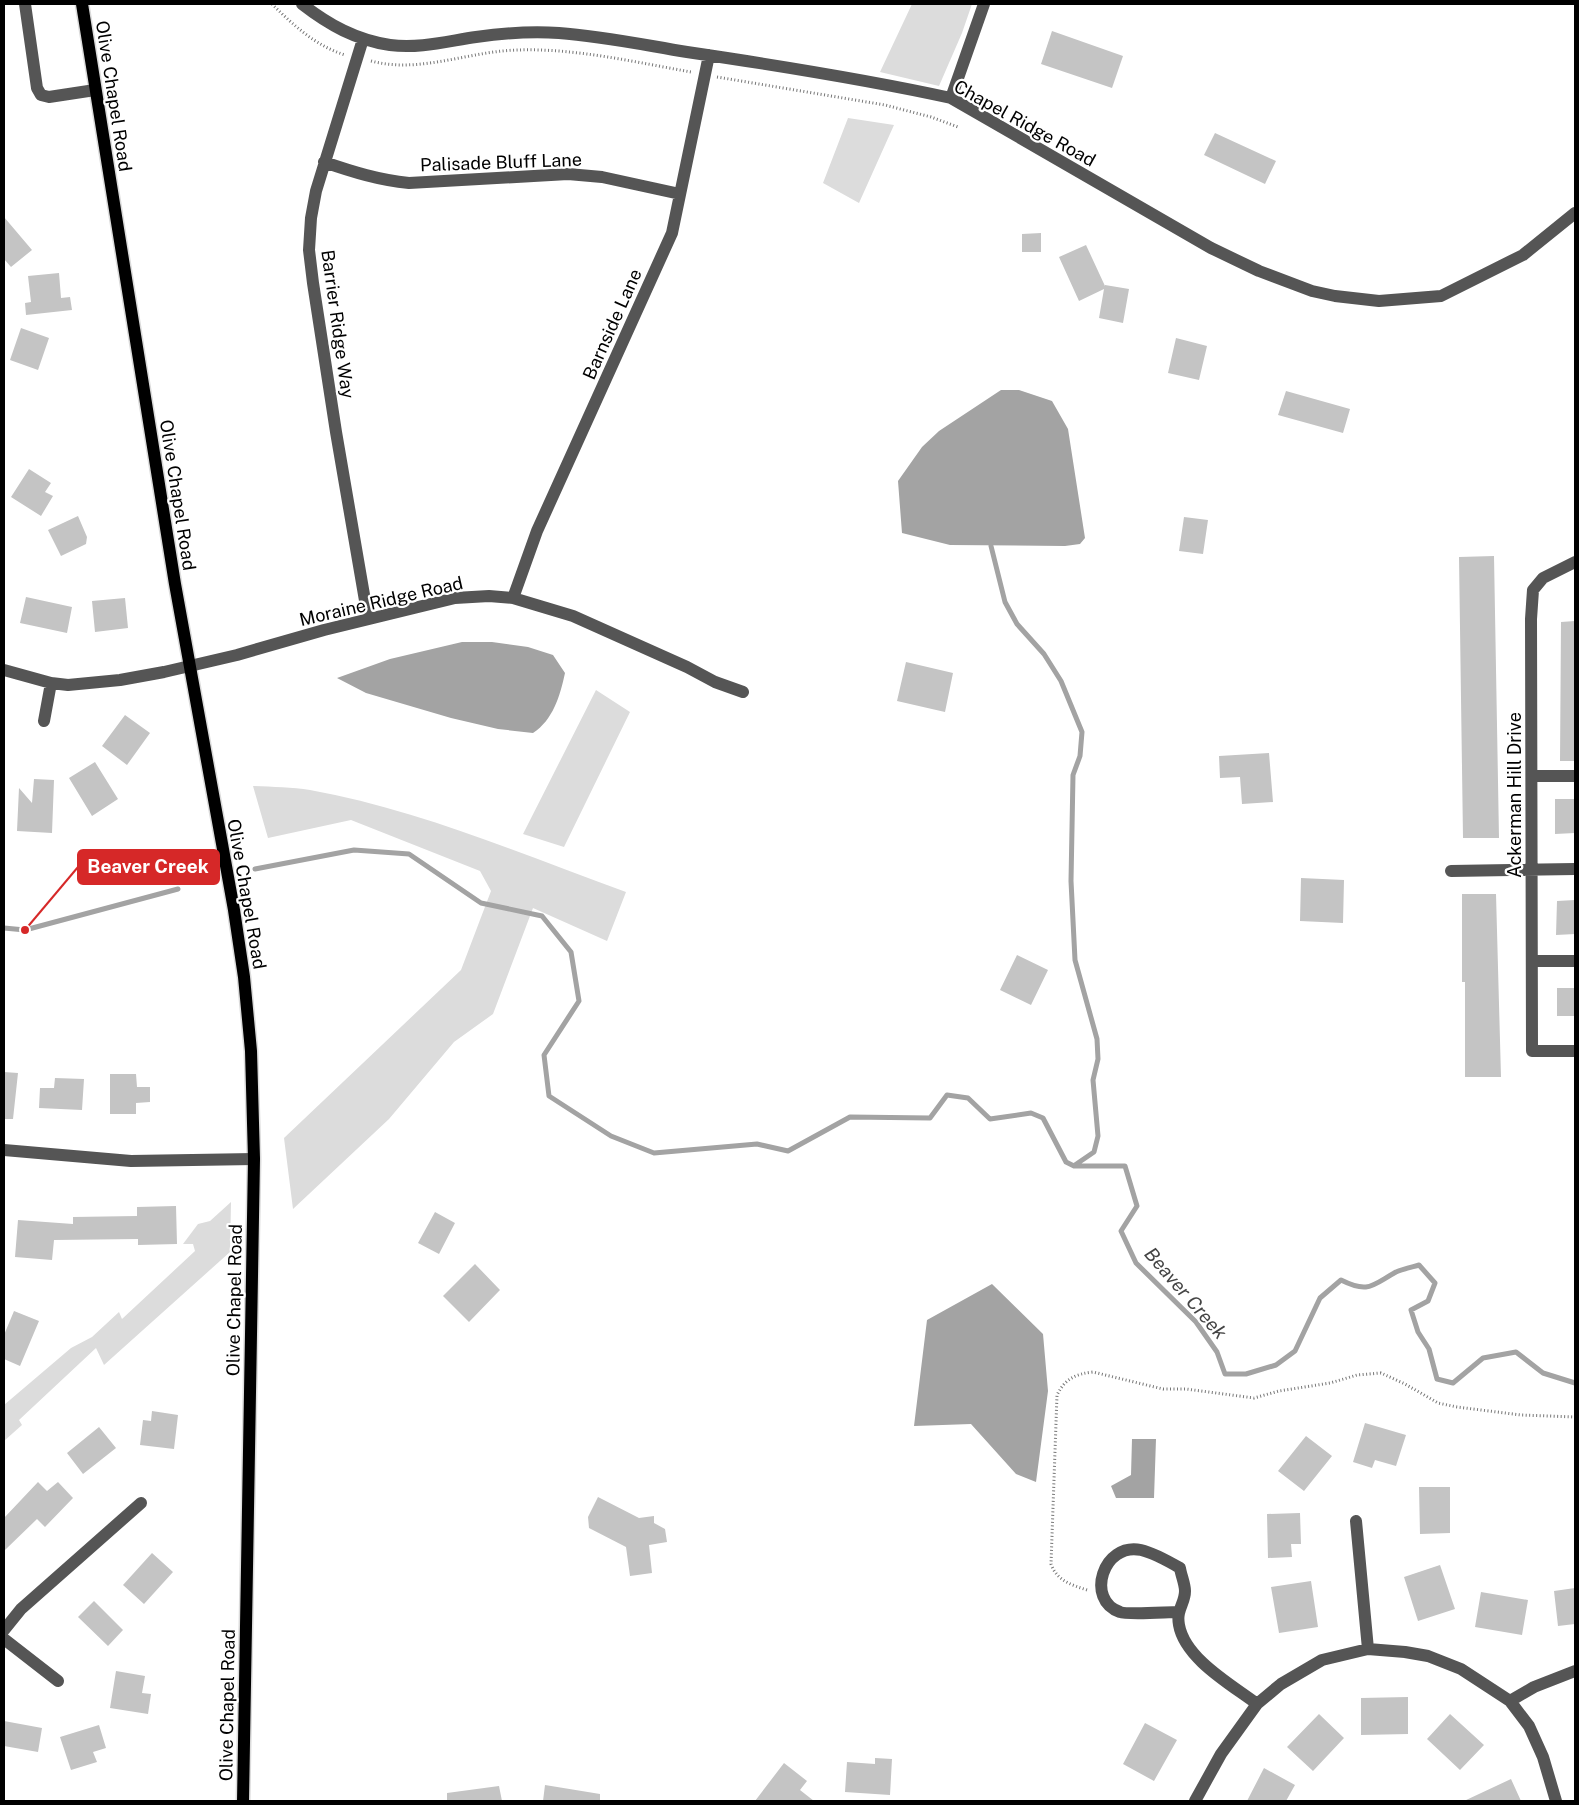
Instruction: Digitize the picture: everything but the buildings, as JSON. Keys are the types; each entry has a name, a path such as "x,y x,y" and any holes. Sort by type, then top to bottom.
{"main road":[{"name":"Olive Chapel Road","path":"82,4 175,584 234,910 244,977 251,1051 254,1159 243,1801"}],"street":[{"path":"25,4 37,88 41,95 49,97 95,90"},
{"name":"Chapel Ridge Road","path":"302,4 347,34 392,45 418,46 508,33 545,32 585,36 709,55 951,98 1211,248 1268,274 1312,291 1335,296 1379,301 1441,296 1523,255 1575,213"},
{"path":"951,98 984,4"},
{"name":"Barrier Ridge Way","path":"363,39 316,191 311,218 310,250 312,274 344,480 368,618"},
{"name":"Barnside Lane","path":"513,598 537,531 672,233 709,55"},
{"name":"Palisade Bluff Lane","path":"324,162 383,180 409,183 568,174 602,177 680,194"},
{"name":"Ackerman Hill Drive","path":"1575,562 1543,578 1533,590 1530,619 1532,1051 1575,1051"},
{"name":"Moraine Ridge Road","path":"4,670 51,683 68,685 120,680 190,666 277,645 368,618 455,598 489,596 513,598 572,616 687,667 715,682 743,692"},
{"path":"44,721 51,683"},
{"path":"1532,776 1575,776"},
{"path":"1451,871 1575,869"},
{"path":"1532,961 1575,960"},
{"path":"4,1150 132,1161 254,1159"},
{"path":"4,1630 21,1609 141,1503"},
{"path":"1356,1521 1368,1649"},
{"path":"1178,1612 1121,1613 1111,1606 1102,1596 1101,1585 1106,1566 1113,1556 1123,1551 1140,1550 1180,1568 1185,1591 1178,1612 1179,1627 1189,1647 1210,1669 1257,1704"},
{"path":"4,1639 58,1681"},
{"path":"1195,1801 1221,1754 1257,1704 1281,1684 1322,1660 1368,1649 1428,1656 1461,1669 1510,1701 1529,1726 1543,1757 1556,1801"},
{"path":"1510,1701 1534,1687 1575,1671"}],"path":[{"path":"272,4 292,24 307,35 332,50 344,54"},
{"path":"374,62 408,65 436,62 486,52 534,50 568,52 686,71"},
{"path":"724,78 885,105 931,117 958,128"},
{"path":"1102,1596 1062,1580 1054,1572 1051,1564 1057,1395 1062,1386 1072,1377 1093,1372 1164,1389 1186,1389 1254,1398 1279,1391 1330,1383 1357,1375 1381,1373 1406,1384 1438,1403 1521,1415 1575,1417"}],"shaded area":[{"path":"912,4 972,4 962,33 939,86 880,72"},
{"path":"848,118 894,125 859,203 823,183"},
{"path":"1001,390 1019,390 1052,401 1068,429 1085,538 1080,544 1065,546 950,545 902,533 898,481 922,447 939,431"},
{"path":"462,642 492,642 528,647 553,655 565,673 555,707 540,728 533,733 498,729 451,718 366,693 337,678 390,659"},
{"path":"596,690 630,712 564,847 523,834"},
{"path":"253,786 310,790 390,809 470,834 626,892 607,941 533,908 493,1014 454,1042 389,1119 293,1209 284,1138 461,970 491,891 480,871 351,820 268,838"},
{"path":"231,1202 230,1252 104,1365 96,1348 19,1420 22,1425 4,1441 4,1405 71,1348 92,1337 119,1312 122,1319 195,1251 193,1244 183,1244 198,1224 210,1221"},
{"path":"992,1284 1043,1334 1048,1391 1036,1482 1016,1474 971,1424 914,1426 927,1320"},
{"path":"1132,1439 1156,1439 1154,1498 1116,1498 1111,1486 1131,1475"}],"waterway":[{"path":"991,546 1005,602 1017,624 1044,654 1061,681 1082,732 1080,756 1073,775 1071,881 1075,960 1097,1039 1098,1059 1093,1080 1098,1136 1094,1152 1075,1165"},
{"name":"Beaver Creek","path":"255,869 354,850 409,854 481,903 542,916 571,952 579,1001 544,1055 549,1096 611,1136 654,1153 757,1144 788,1151 850,1117 930,1118 947,1095 968,1098 990,1119 1031,1113 1043,1118 1066,1162 1074,1166 1125,1166 1137,1206 1121,1231 1136,1263 1196,1322 1217,1352 1225,1374 1246,1374 1276,1365 1295,1351 1320,1298 1341,1280 1358,1286 1370,1286 1396,1272 1419,1265 1435,1283 1428,1301 1411,1310 1418,1332 1429,1349 1437,1379 1453,1383 1483,1358 1516,1352 1543,1373 1575,1383"},
{"name":"Beaver Creek","path":"4,928 25,930 178,889"}],"place":[{"name":"Beaver Creek","path":"25,930"}]}
